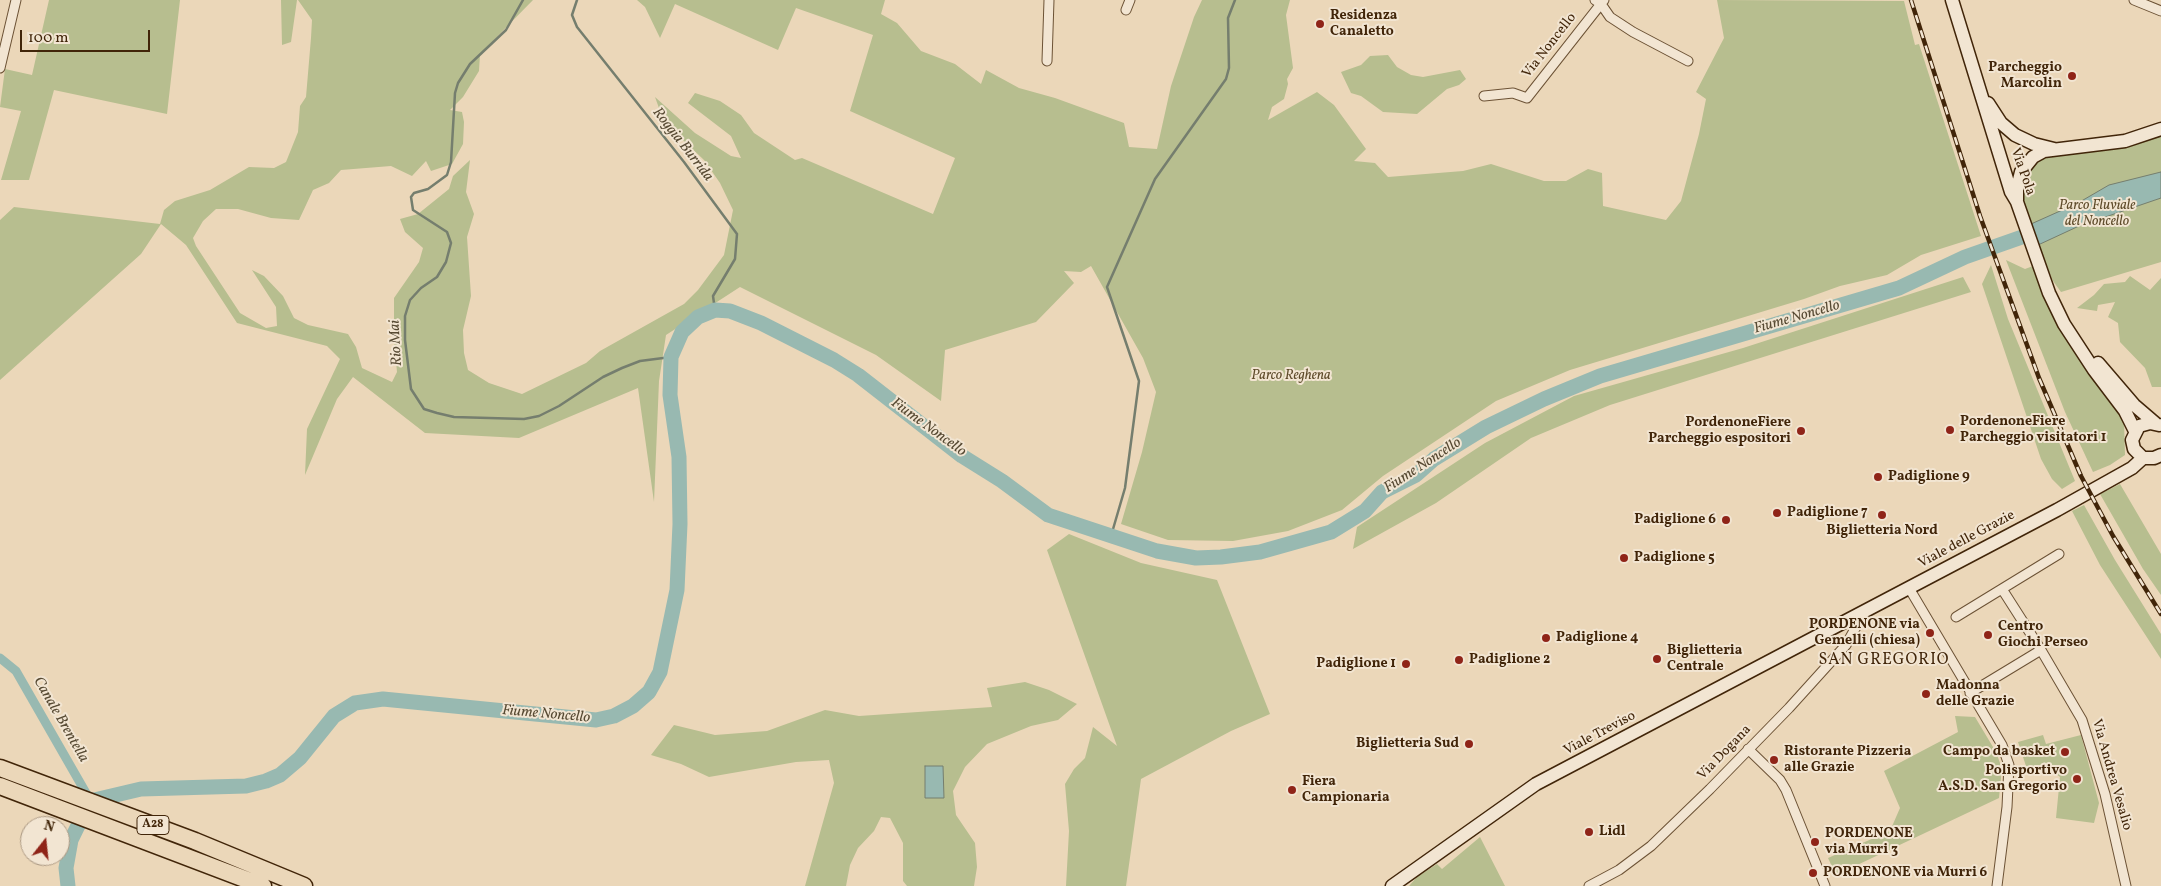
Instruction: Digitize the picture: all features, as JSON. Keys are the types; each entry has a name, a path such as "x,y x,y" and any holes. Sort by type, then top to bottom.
{"highway":[{"name":"A28","path":"0,768 195,841 304,886"},
{"name":"A28","path":"0,786 264,886"}],"main road":[{"name":"Via Pola","path":"1952,0 2011,192 2019,208 2043,281 2064,324 2094,370 2125,411 2135,431"},
{"path":"1980,89 1993,113 2008,130 2024,140 2054,149"},
{"path":"2019,208 2018,178 2025,165 2033,157 2054,149 2125,140 2161,129"},
{"name":"Via Pola","path":"2080,346 2101,366 2134,405 2158,425"},
{"path":"2139,453 2132,440 2135,431 2144,424 2158,425"},
{"name":"Viale delle Grazie","path":"1834,628 2132,468 2139,453 2154,458 2161,455"},
{"name":"Viale Treviso","path":"1392,886 1404,881 1536,784 1834,628"}],"street":[{"path":"0,68 16,0"},
{"path":"1047,61 1050,0"},
{"path":"1126,10 1130,0"},
{"path":"2134,0 2161,11"},
{"path":"1600,1 1610,17 1633,32 1688,61"},
{"name":"Via Noncello","path":"1484,96 1513,93 1527,98 1600,1"},
{"path":"1956,617 2059,554"},
{"path":"1909,588 2002,745 2009,765 2008,807 1997,886"},
{"name":"Via Andrea Vesalio","path":"2002,588 2082,720 2105,794 2126,886"},
{"name":"Via Dogana","path":"1589,886 1600,884 1651,846 1790,708 1846,645 1856,627 1857,617"},
{"path":"1970,693 2041,650"},
{"path":"1748,749 1780,780 1786,790 1825,886"}],"green space":[{"path":"49,0 180,0 167,114 54,90 29,180 1,180 21,111 0,107 5,69 32,75"},
{"path":"281,0 297,0 291,42 282,45"},
{"name":"Parco Reghena","path":"298,0 533,0 480,54 479,71 463,97 450,110 462,112 464,122 463,144 452,164 431,171 426,161 412,176 391,166 341,170 329,183 313,190 299,220 271,218 238,209 216,209 203,221 193,238 196,246 240,313 266,328 277,326 276,307 252,270 264,276 283,296 294,318 308,325 348,334 356,347 362,368 392,382 397,372 394,340 394,298 419,262 423,248 405,232 400,219 418,214 449,189 453,176 470,160 466,192 474,214 467,237 471,296 463,330 464,353 468,370 489,383 522,394 586,363 600,351 684,304 698,290 724,255 733,210 720,183 704,160 664,122 655,97 695,133 731,156 741,158 731,136 688,103 695,93 720,101 741,115 754,133 795,160 802,158 933,214 955,158 850,111 873,35 796,8 778,50 675,4 660,38 645,7 637,0 885,0 881,14 897,23 921,51 955,64 981,84 986,70 1019,88 1055,98 1124,123 1129,147 1157,149 1171,86 1194,17 1202,0 1290,0 1286,15 1293,68 1287,79 1288,84 1284,99 1272,107 1268,120 1317,92 1334,105 1366,149 1354,161 1375,163 1388,177 1463,171 1491,164 1544,181 1566,181 1588,169 1602,173 1603,206 1666,220 1681,201 1699,134 1706,99 1696,92 1724,38 1717,0 1904,1 1915,45 1919,44 1981,236 1921,255 1887,275 1840,286 1804,299 1570,370 1496,401 1383,476 1342,510 1288,531 1233,541 1168,540 1121,524 1142,452 1156,392 1143,358 1091,266 1081,272 1064,271 1074,283 1036,322 945,350 941,401 876,355 740,287 666,335 659,381 654,502 638,388 519,438 425,433 353,377 337,399 305,475 307,429 340,359 327,346 237,323 186,245 161,224 141,254 0,380 0,220 14,207 160,224 164,210 175,201 210,190 249,167 274,168 286,162 298,132 300,106 306,97 311,38 312,20"},
{"path":"1388,55 1397,67 1411,75 1423,77 1460,70 1466,79 1459,85 1447,89 1417,114 1383,112 1361,96 1351,93 1341,72 1361,65 1370,56"},
{"name":"Parco Fluviale del Noncello","path":"2161,133 2161,262 2061,292 2053,281 2042,256 2023,202 2021,191 2023,178 2039,159"},
{"path":"2006,260 2025,269 2033,266 2044,298 2062,332 2112,401 2124,421 2125,455 2110,465 2093,472 2065,412"},
{"path":"1991,265 2008,319 2075,481 2062,489 2052,479 2041,459 1982,284"},
{"path":"2130,276 2150,290 2161,278 2161,387 2152,387 2145,368 2120,342 2118,323 2108,317 2115,302 2098,305 2097,311 2077,308 2094,295 2104,284 2125,282"},
{"path":"1963,277 1971,292 1610,405 1531,438 1436,503 1353,549 1357,527 1485,443 1574,396 1743,348"},
{"path":"2120,484 2161,554 2161,595 2143,569 2100,494"},
{"path":"2084,505 2115,560 2161,634 2161,659 2100,565 2072,511"},
{"path":"1069,534 1141,563 1217,580 1270,714 1231,731 1141,779 1126,886 1066,886 1069,831 1065,784 1074,769 1085,758 1093,727 1117,746 1047,550"},
{"path":"1025,682 1049,690 1077,704 1058,720 1031,726 987,744 965,767 953,791 956,815 975,843 977,867 974,886 907,886 903,881 903,843 890,818 881,817 874,831 858,848 850,865 846,886 805,886 834,783 829,760 796,762 709,777 681,764 651,755 674,725 715,735 767,731 825,710 859,716 992,707 987,688"},
{"path":"1955,716 1975,717 1996,752 2000,763 2001,778 1999,798 1836,875 1828,858 1890,831 1900,808 1884,771 1958,732"},
{"name":"Polisportivo A.S.D. San Gregorio","path":"2043,735 2046,744 2081,735 2099,803 2094,823 2056,818 2060,777 2055,773 2027,769 2018,742"},
{"path":"1480,837 1505,886 1409,886 1417,877 1437,864 1442,869"}],"water":[{"path":"2161,172 2161,198 2079,226 2038,245 2031,224 2078,203 2109,185"},
{"path":"925,766 943,766 944,798 925,798"}],"waterway":[{"name":"Rio Mai","path":"523,0 506,30 470,64 458,83 455,93 451,162 447,175 428,189 414,193 411,197 413,210 447,232 451,243 446,262 437,277 421,288 410,300 405,316 405,340 411,389 424,409 437,413 454,417 524,419 539,416 559,406 603,377 622,368 640,361 671,357"},
{"name":"Roggia Burrida","path":"577,0 572,15 577,27 684,162 737,234 735,259 713,296 715,310"},
{"path":"1111,536 1125,488 1139,381 1107,287 1155,179 1226,79 1229,68 1228,18 1235,0"},
{"name":"Fiume Noncello","path":"68,886 66,868 71,840 90,801 141,789 246,786 266,781 280,775 300,758 334,716 355,703 383,699 596,720 614,716 633,706 649,692 660,672 677,590 680,524 679,457 670,395 671,357 682,332 698,317 715,310 730,311 761,323 834,360 858,375 962,456 1002,481 1048,515 1157,551 1196,558 1221,557 1260,552 1331,532 1365,511 1382,492 1416,475 1434,459 1486,427 1544,399 1600,376 1899,288 1965,257 2042,230"},
{"name":"Canale Brentella","path":"0,658 16,671 90,800"}],"railway":[{"path":"1911,0 1980,216 2039,378 2081,476 2113,536 2161,614"}],"place":[{"name":"Residenza Canaletto","path":"1320,24"},
{"name":"Parcheggio Marcolin","path":"2072,76"},
{"name":"PordenoneFiere Parcheggio visitatori 1","path":"1950,430"},
{"name":"PordenoneFiere Parcheggio espositori","path":"1801,431"},
{"name":"Padiglione 9","path":"1878,477"},
{"name":"Padiglione 7","path":"1777,513"},
{"name":"Biglietteria Nord","path":"1882,515"},
{"name":"Padiglione 6","path":"1726,520"},
{"name":"Padiglione 5","path":"1624,558"},
{"name":"PORDENONE via Gemelli (chiesa)","path":"1930,633"},
{"name":"Centro Giochi Perseo","path":"1988,635"},
{"name":"Padiglione 4","path":"1546,638"},
{"name":"Biglietteria Centrale","path":"1657,659"},
{"name":"Padiglione 2","path":"1459,660"},
{"name":"Padiglione 1","path":"1406,664"},
{"name":"Madonna delle Grazie","path":"1926,694"},
{"name":"Biglietteria Sud","path":"1469,744"},
{"name":"Campo da basket","path":"2065,752"},
{"name":"Ristorante Pizzeria alle Grazie","path":"1774,760"},
{"name":"Polisportivo A.S.D. San Gregorio","path":"2077,779"},
{"name":"Fiera Campionaria","path":"1292,790"},
{"name":"Lidl","path":"1589,832"},
{"name":"PORDENONE via Murri 3","path":"1815,842"},
{"name":"PORDENONE via Murri 6","path":"1813,873"}],"district":[{"name":"SAN GREGORIO","path":"1884,661"}]}
